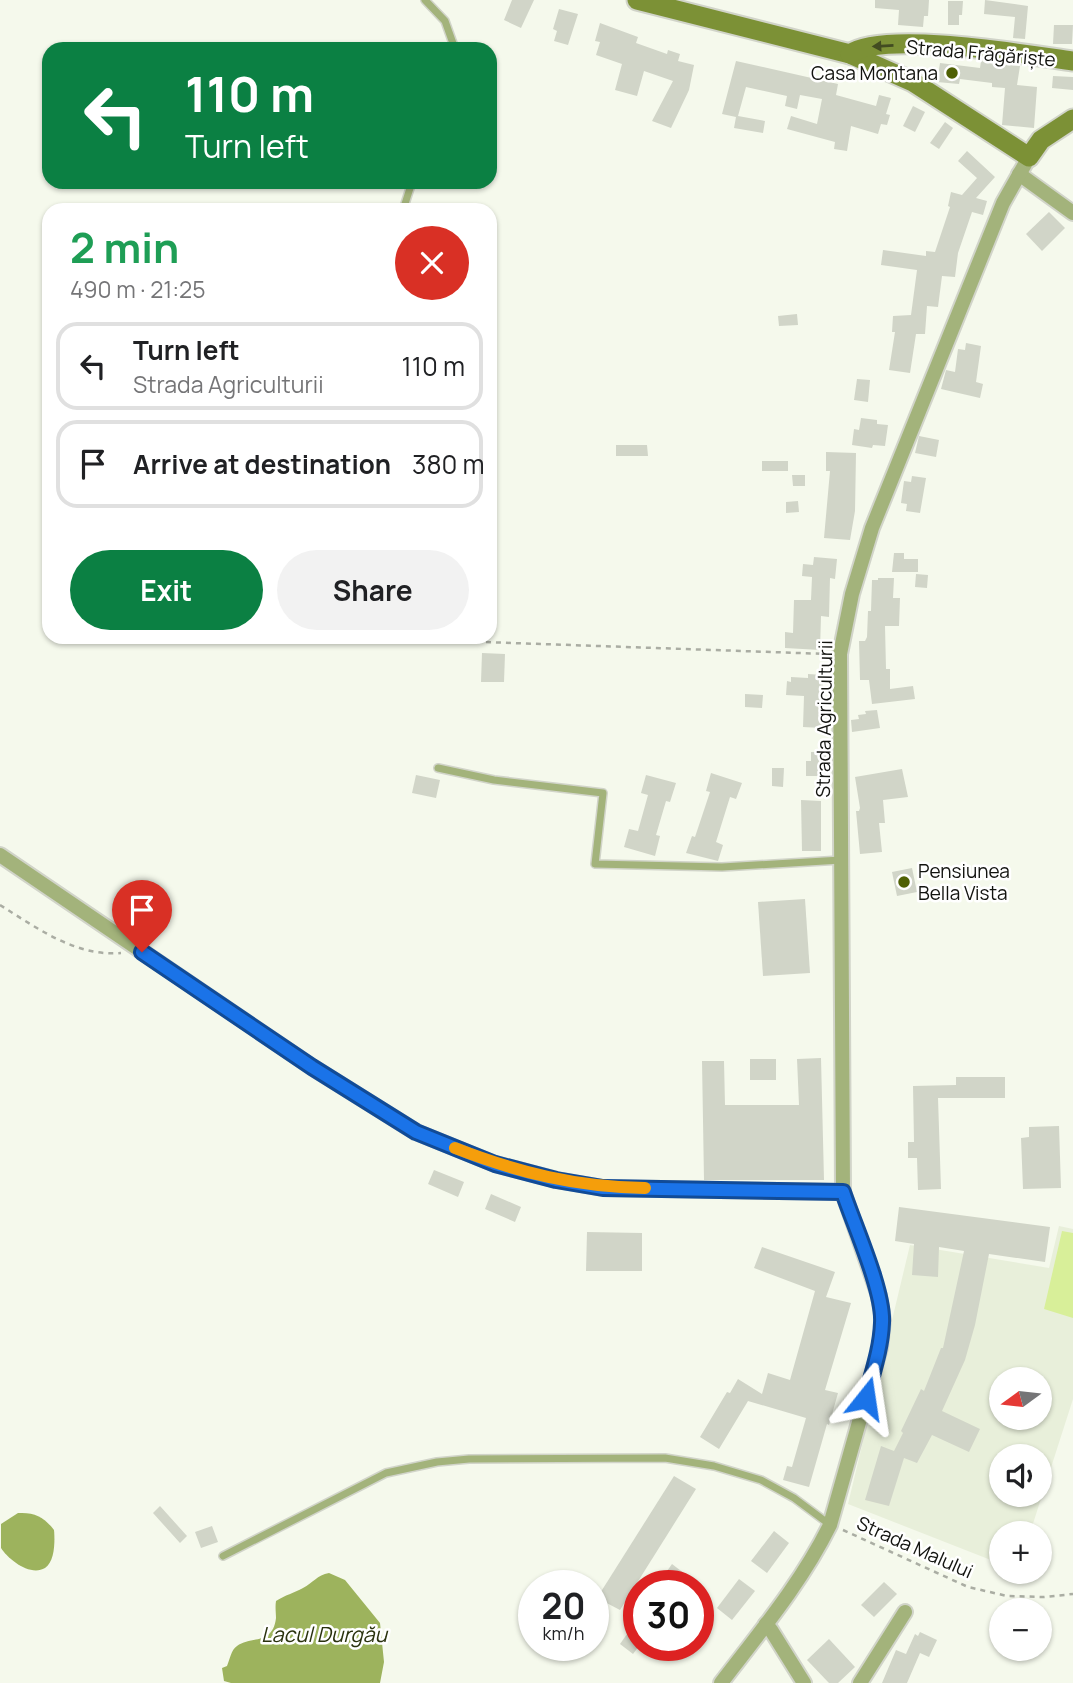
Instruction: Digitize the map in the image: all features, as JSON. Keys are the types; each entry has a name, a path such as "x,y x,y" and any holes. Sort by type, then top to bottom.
{"street":[{"name":"Strada Frăgăriște","path":"637,0 850,54 913,82 1029,157"},
{"name":"Strada Frăgăriște","path":"850,54 876,45 958,46 1073,61"},
{"path":"1029,157 1041,140 1073,120"},
{"name":"Strada Agriculturii","path":"721,1683 804,1571 830,1525 880,1348 883,1320 879,1296 843,1192 841,654 852,594 872,528 1003,203 1029,157"},
{"path":"1019,174 1073,213"},
{"path":"0,855 312,1067 416,1132 495,1164 556,1180 603,1188 843,1192"},
{"path":"860,1683 905,1612"},
{"path":"765,1624 804,1683"}],"lane":[{"path":"425,0 445,21 452,42"},
{"path":"438,768 494,780 603,793 595,864 722,867 841,860"},
{"path":"223,1556 386,1473 437,1462 469,1459 665,1458 714,1466 761,1480 794,1498 830,1525"}],"path":[{"path":"497,642 841,654"},
{"path":"0,905 72,947 106,955 142,952"},
{"name":"Strada Malului","path":"830,1525 968,1587 1007,1597 1073,1594"}],"shaded area":[{"path":"1059,1226 1073,1229 1073,1399 1052,1464 1052,1444 989,1444 989,1507 1038,1507 1034,1521 989,1521 989,1559 848,1504 910,1245 1049,1268"},
{"path":"1062,1231 1073,1233 1073,1318 1044,1309"}],"water":[{"path":"18,1513 39,1516 54,1530 53,1556 45,1568 26,1569 14,1562 1,1548 1,1524"},
{"name":"Lacul Durgău","path":"329,1573 345,1580 380,1623 384,1662 380,1683 224,1681 222,1668 227,1666 235,1648 271,1632 276,1618 276,1601"}],"building":[{"path":"512,0 534,0 521,28 504,20"},
{"path":"875,0 929,0 928,16 924,16 923,27 898,25 899,10 875,8"},
{"path":"985,0 1028,6 1025,39 1013,38 1015,17 984,14"},
{"path":"948,1 963,1 959,25 948,25"},
{"path":"559,9 578,14 568,45 554,41 557,31 553,29"},
{"path":"600,23 638,37 636,43 667,54 668,50 680,54 678,61 694,65 689,90 671,128 652,121 673,81 644,71 637,96 615,90 622,64 596,55 600,42 595,41"},
{"path":"1054,25 1073,25 1072,44 1053,44"},
{"path":"736,61 838,84 836,95 876,106 879,95 891,98 886,114 890,115 887,125 881,124 878,134 851,126 847,151 834,149 835,142 787,129 791,116 817,124 822,99 800,95 797,109 785,106 787,96 746,87 738,116 765,121 763,133 734,128 736,117 722,114"},
{"path":"981,61 1020,66 1017,85 1037,87 1034,128 1002,125 1005,88 992,87 992,83 960,79 959,84 937,82 940,63 980,68"},
{"path":"1053,76 1073,77 1073,90 1052,88"},
{"path":"913,106 925,112 915,132 903,126"},
{"path":"945,122 953,128 939,149 930,143"},
{"path":"967,151 995,177 976,198 987,201 983,215 972,212 958,253 955,277 942,276 938,307 927,306 925,334 916,334 910,373 889,370 895,332 892,332 893,316 911,315 917,270 881,265 883,250 926,256 926,251 935,252 950,207 951,192 962,195 977,178 958,161"},
{"path":"1049,212 1065,228 1042,251 1026,234"},
{"path":"797,314 798,325 779,326 778,316"},
{"path":"966,343 981,346 976,382 983,384 980,398 941,389 946,370 955,372 958,349 965,350"},
{"path":"857,379 870,380 868,402 854,400"},
{"path":"861,418 888,425 885,446 873,445 872,448 852,445 854,429 859,430"},
{"path":"919,436 939,440 936,457 915,453"},
{"path":"616,445 647,445 648,456 616,456"},
{"path":"826,452 856,453 855,511 850,540 824,538 830,471 826,471"},
{"path":"762,461 788,461 788,471 762,471"},
{"path":"792,475 805,475 805,486 793,486"},
{"path":"912,476 926,478 920,513 906,511 907,504 901,503 904,481 911,482"},
{"path":"798,501 799,512 786,513 786,502"},
{"path":"894,553 904,553 904,559 918,559 918,572 892,572"},
{"path":"814,557 837,559 835,579 830,578 829,617 821,616 820,650 785,648 785,632 793,633 794,600 811,600 812,577 802,576 803,564 813,565"},
{"path":"916,574 928,575 927,588 915,587"},
{"path":"894,578 893,598 900,598 899,626 885,626 886,669 890,669 890,689 913,686 915,699 872,704 869,680 860,680 859,641 865,641 867,637 872,580"},
{"path":"482,653 505,654 504,682 481,682"},
{"path":"808,674 823,675 822,728 803,727 804,696 786,695 787,681 791,682 791,677 808,678"},
{"path":"745,694 763,695 762,708 745,707"},
{"path":"877,710 880,728 852,732 851,720 859,719 858,715 866,714 865,711"},
{"path":"811,752 826,752 826,776 806,776 806,761 811,761"},
{"path":"772,768 784,768 783,787 772,786"},
{"path":"902,769 908,797 883,800 885,823 879,823 882,852 860,854 856,811 860,808 855,777"},
{"path":"711,773 742,783 736,799 730,797 716,842 723,845 718,861 686,853 692,836 695,837 710,792 706,791"},
{"path":"416,775 440,780 436,798 412,793"},
{"path":"646,775 676,783 670,802 666,801 656,835 660,836 655,856 624,847 629,829 638,831 648,795 641,793"},
{"path":"801,800 821,801 821,851 802,851"},
{"name":"Pensiunea Bella Vista","path":"912,868 917,892 897,896 892,872"},
{"path":"805,899 810,973 763,976 758,902"},
{"path":"821,1058 824,1180 704,1180 702,1061 724,1061 725,1105 799,1105 797,1059"},
{"path":"750,1059 776,1059 776,1080 750,1080"},
{"path":"956,1077 1005,1077 1005,1098 938,1098 941,1189 918,1190 917,1158 908,1158 908,1142 914,1142 913,1086 956,1085"},
{"path":"1059,1126 1061,1188 1023,1189 1021,1138 1029,1137 1029,1127"},
{"path":"434,1170 464,1182 458,1197 428,1184"},
{"path":"491,1194 521,1207 515,1222 485,1209"},
{"path":"899,1207 1050,1227 1045,1262 989,1254 965,1360 942,1411 980,1429 969,1452 932,1435 917,1463 904,1458 889,1506 865,1500 881,1446 894,1451 903,1433 901,1431 921,1389 924,1391 943,1348 964,1251 939,1247 938,1277 912,1275 914,1244 895,1241"},
{"path":"587,1232 642,1233 642,1271 586,1271"},
{"path":"762,1247 835,1272 826,1297 851,1303 825,1390 838,1393 809,1487 783,1480 787,1466 792,1467 806,1418 748,1401 719,1449 700,1437 738,1379 762,1394 768,1373 790,1380 815,1291 754,1268"},
{"path":"674,1476 696,1489 645,1570 623,1570 623,1605 620,1610 609,1604 609,1579"},
{"path":"160,1506 187,1536 180,1543 153,1513"},
{"path":"212,1526 218,1542 201,1548 195,1532"},
{"path":"774,1531 789,1543 767,1573 751,1561"},
{"path":"672,1564 680,1570 668,1570"},
{"path":"739,1579 755,1591 732,1620 717,1608"},
{"path":"884,1582 897,1594 874,1617 861,1605"},
{"path":"920,1632 937,1640 929,1657 920,1653 907,1683 882,1683 896,1650 906,1654 915,1634 918,1636"},
{"path":"829,1639 855,1667 838,1683 829,1683 807,1660"}],"slow traffic":[{"path":"455,1148 495,1164 556,1180 603,1188 645,1188"}],"place":[{"name":"Casa Montana","path":"952,73"},
{"name":"Pensiunea Bella Vista","path":"904,882"}],"route":[{"path":"142,952 312,1067 416,1132 495,1164 556,1180 603,1188 843,1192 879,1296 883,1320 880,1348 866,1398"}]}
